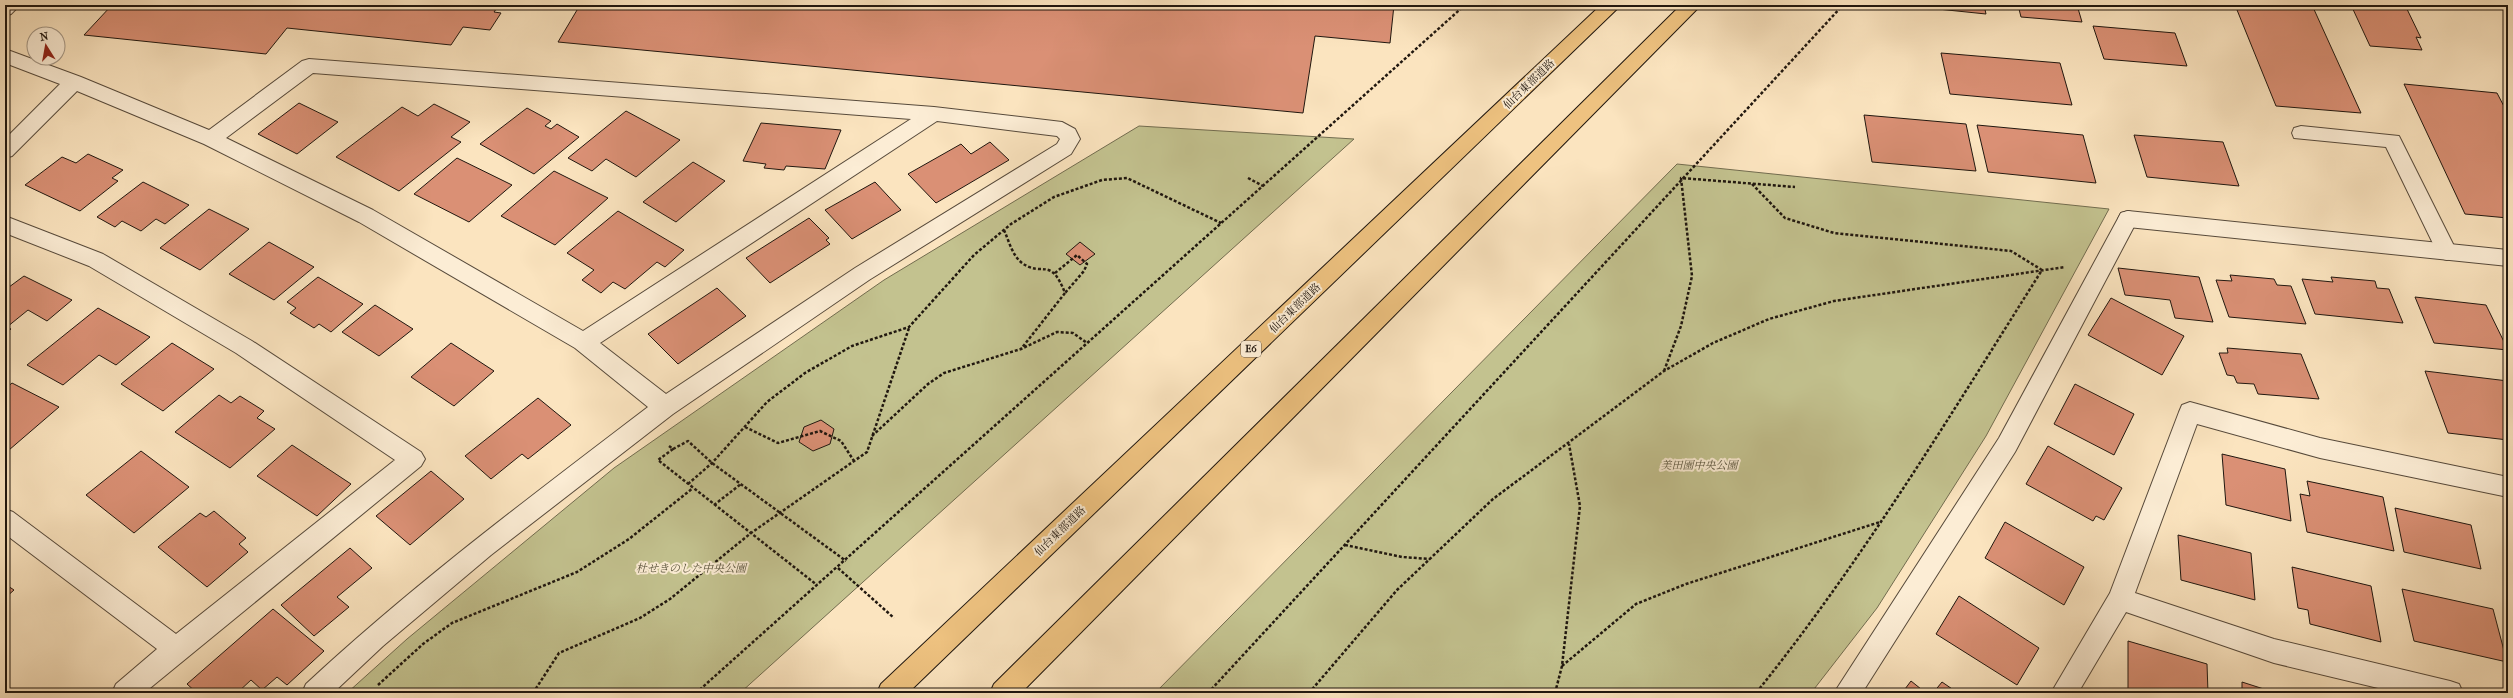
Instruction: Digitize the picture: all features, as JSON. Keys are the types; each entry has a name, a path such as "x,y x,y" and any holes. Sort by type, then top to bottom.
{"highway":[{"name":"仙台東部道路","path":"890,693 1612,5"},
{"path":"1002,693 1692,5"}],"street":[{"path":"5,10 11,5"},
{"path":"5,56 74,82 211,139 366,216 582,342 665,407"},
{"path":"211,139 309,66 934,114 1062,129 1068,134 1070,139 1064,149 862,274 665,407 482,547 374,638 315,693"},
{"path":"5,151 74,82"},
{"path":"582,342 934,114"},
{"path":"1846,693 2007,446 2128,219 2508,258"},
{"path":"5,224 96,260 244,347 413,459 176,649 125,693"},
{"path":"2064,693 2120,599 2190,412 2320,448 2508,487"},
{"path":"5,520 176,649"},
{"path":"2120,599 2274,651 2450,693"}],"lane":[{"path":"2301,133 2392,141 2447,252"}],"path":[{"path":"696,693 817,585 846,562 1087,343 1465,5"},
{"path":"1208,693 1681,178 1843,5"},
{"path":"533,693 558,653 640,618 670,598 751,533 867,452 909,327 974,255 1004,230 1054,197 1102,180 1127,178 1141,183 1222,223"},
{"path":"1248,178 1263,186"},
{"path":"1681,178 1795,187"},
{"path":"1664,371 1682,326 1692,276 1681,178"},
{"path":"1752,184 1785,218 1834,233 2011,251 2042,270"},
{"path":"1004,230 1017,258 1026,265 1051,269 1061,278 1064,293"},
{"path":"1020,349 1064,293 1084,271 1086,264 1077,255 1055,273"},
{"path":"1309,693 1397,590 1492,499 1569,444 1664,371 1713,343 1762,322 1834,300 2104,262"},
{"path":"1756,693 1795,646 1880,522 2042,270"},
{"path":"688,484 712,463 766,402 805,373 852,346 909,327"},
{"path":"872,436 928,384 944,373 1020,349 1057,332 1074,333 1087,343"},
{"path":"641,426 673,449"},
{"path":"745,427 778,443 820,431 841,441 854,461"},
{"path":"817,585 658,460 673,449 688,441 712,463 846,562"},
{"path":"1555,693 1562,666 1580,506 1569,444"},
{"path":"714,505 741,484"},
{"path":"372,690 451,624 496,604 560,580 606,554 662,515 693,488"},
{"path":"1562,666 1636,604 1686,584 1880,522"},
{"path":"1344,545 1402,556 1430,559"},
{"path":"838,568 894,618"}],"green space":[{"name":"杜せきのした中央公園","path":"1139,126 1354,139 740,693 347,693 407,639 614,468 884,280"},
{"name":"美田園中央公園","path":"1677,164 2109,209 1986,436 1877,608 1811,693 1155,693"}],"building":[{"path":"102,5 499,5 494,12 501,13 490,30 463,27 451,45 287,28 266,54 84,35 111,6"},
{"path":"580,5 1394,5 1390,43 1315,36 1303,113 558,42"},
{"path":"1928,5 1984,5 1986,14 1928,8"},
{"path":"2018,5 2077,5 2082,22 2021,17"},
{"path":"2235,5 2312,5 2361,113 2276,106"},
{"path":"2351,5 2405,5 2421,38 2416,37 2422,50 2370,46"},
{"path":"2093,26 2175,33 2187,66 2104,59"},
{"path":"1941,53 2060,63 2072,105 1950,94"},
{"path":"2404,84 2497,93 2508,114 2508,218 2465,214"},
{"path":"299,103 338,122 297,154 258,134"},
{"path":"434,104 470,122 451,137 461,142 399,191 336,157 402,107 418,116"},
{"path":"527,108 551,121 545,126 551,129 557,124 579,137 534,174 480,144"},
{"path":"626,111 680,140 636,177 606,159 592,171 568,158"},
{"path":"1864,115 1966,124 1976,171 1872,162"},
{"path":"761,123 841,130 825,169 786,166 784,170 764,168 766,164 743,161"},
{"path":"1977,125 2083,135 2096,183 1988,172"},
{"path":"2134,135 2223,142 2239,186 2147,177"},
{"path":"990,142 1009,160 936,203 908,174 961,144 971,154"},
{"path":"88,154 123,170 112,178 118,181 80,211 25,185 62,157 76,163"},
{"path":"457,158 512,185 469,222 414,194"},
{"path":"693,162 725,181 676,222 643,202"},
{"path":"554,171 608,198 555,245 501,216"},
{"path":"143,182 189,205 165,224 156,219 141,231 122,221 115,227 97,217"},
{"path":"875,182 901,210 852,239 825,210"},
{"path":"209,209 249,229 200,270 160,248"},
{"path":"618,211 684,250 665,267 657,262 625,289 613,282 601,293 582,280 594,270 567,253"},
{"path":"809,218 829,238 826,240 830,244 770,283 746,258"},
{"path":"269,242 314,267 274,300 229,274"},
{"path":"1080,242 1095,254 1080,265 1066,254"},
{"path":"2118,268 2199,277 2213,322 2175,318 2170,300 2125,295"},
{"path":"2230,275 2274,279 2277,285 2291,286 2306,324 2229,317 2216,280 2232,281"},
{"path":"24,276 72,300 47,321 28,310 7,327 11,329 5,334 5,290"},
{"path":"318,277 363,304 331,332 319,324 314,328 290,313 296,308 287,302"},
{"path":"2331,277 2375,281 2377,288 2389,289 2403,323 2315,314 2302,279 2333,282"},
{"path":"717,288 746,316 678,364 648,334"},
{"path":"2415,297 2486,305 2508,350 2434,343"},
{"path":"2111,298 2184,336 2162,375 2088,335"},
{"path":"375,305 413,329 379,356 342,332"},
{"path":"98,308 150,337 116,365 99,355 63,385 27,365"},
{"path":"172,343 214,369 163,411 121,384"},
{"path":"451,343 494,371 454,406 411,377"},
{"path":"2227,348 2301,354 2319,399 2258,394 2254,384 2237,383 2234,376 2227,375 2219,353 2228,353"},
{"path":"2425,371 2508,381 2508,440 2448,433"},
{"path":"12,383 59,407 9,450 5,448 5,389"},
{"path":"2075,384 2134,414 2114,455 2054,424"},
{"path":"219,395 231,403 240,396 264,411 257,418 275,429 230,468 175,432"},
{"path":"538,398 571,425 528,459 522,454 491,479 465,456"},
{"path":"821,420 834,429 830,444 813,451 799,442 804,427"},
{"path":"292,445 351,484 317,516 257,476"},
{"path":"2048,446 2122,488 2104,520 2096,516 2093,521 2026,484"},
{"path":"141,451 189,487 134,533 86,495"},
{"path":"2222,454 2285,469 2291,521 2226,505"},
{"path":"431,471 464,499 410,545 376,516"},
{"path":"2307,481 2383,497 2394,551 2307,532 2300,494 2310,496"},
{"path":"2395,508 2471,525 2481,569 2404,552"},
{"path":"214,511 246,538 239,544 248,552 207,587 158,547 200,513 206,517"},
{"path":"2005,522 2084,567 2064,605 1985,558"},
{"path":"2178,535 2251,553 2255,600 2181,580"},
{"path":"350,548 372,568 337,597 349,607 314,636 281,605"},
{"path":"2292,567 2371,586 2381,642 2310,624 2308,610 2298,608"},
{"path":"5,584 14,590 5,598"},
{"path":"2402,589 2493,609 2507,662 2414,641"},
{"path":"1959,596 2039,648 2017,685 1936,634"},
{"path":"273,609 324,651 287,685 277,677 262,690 251,680 237,693 197,693 187,684"},
{"path":"2128,641 2207,664 2208,693 2128,693"},
{"path":"1911,681 1926,693 1902,693"},
{"path":"1942,682 1958,693 1933,693"},
{"path":"2242,682 2270,691 2270,693 2242,693"}]}
